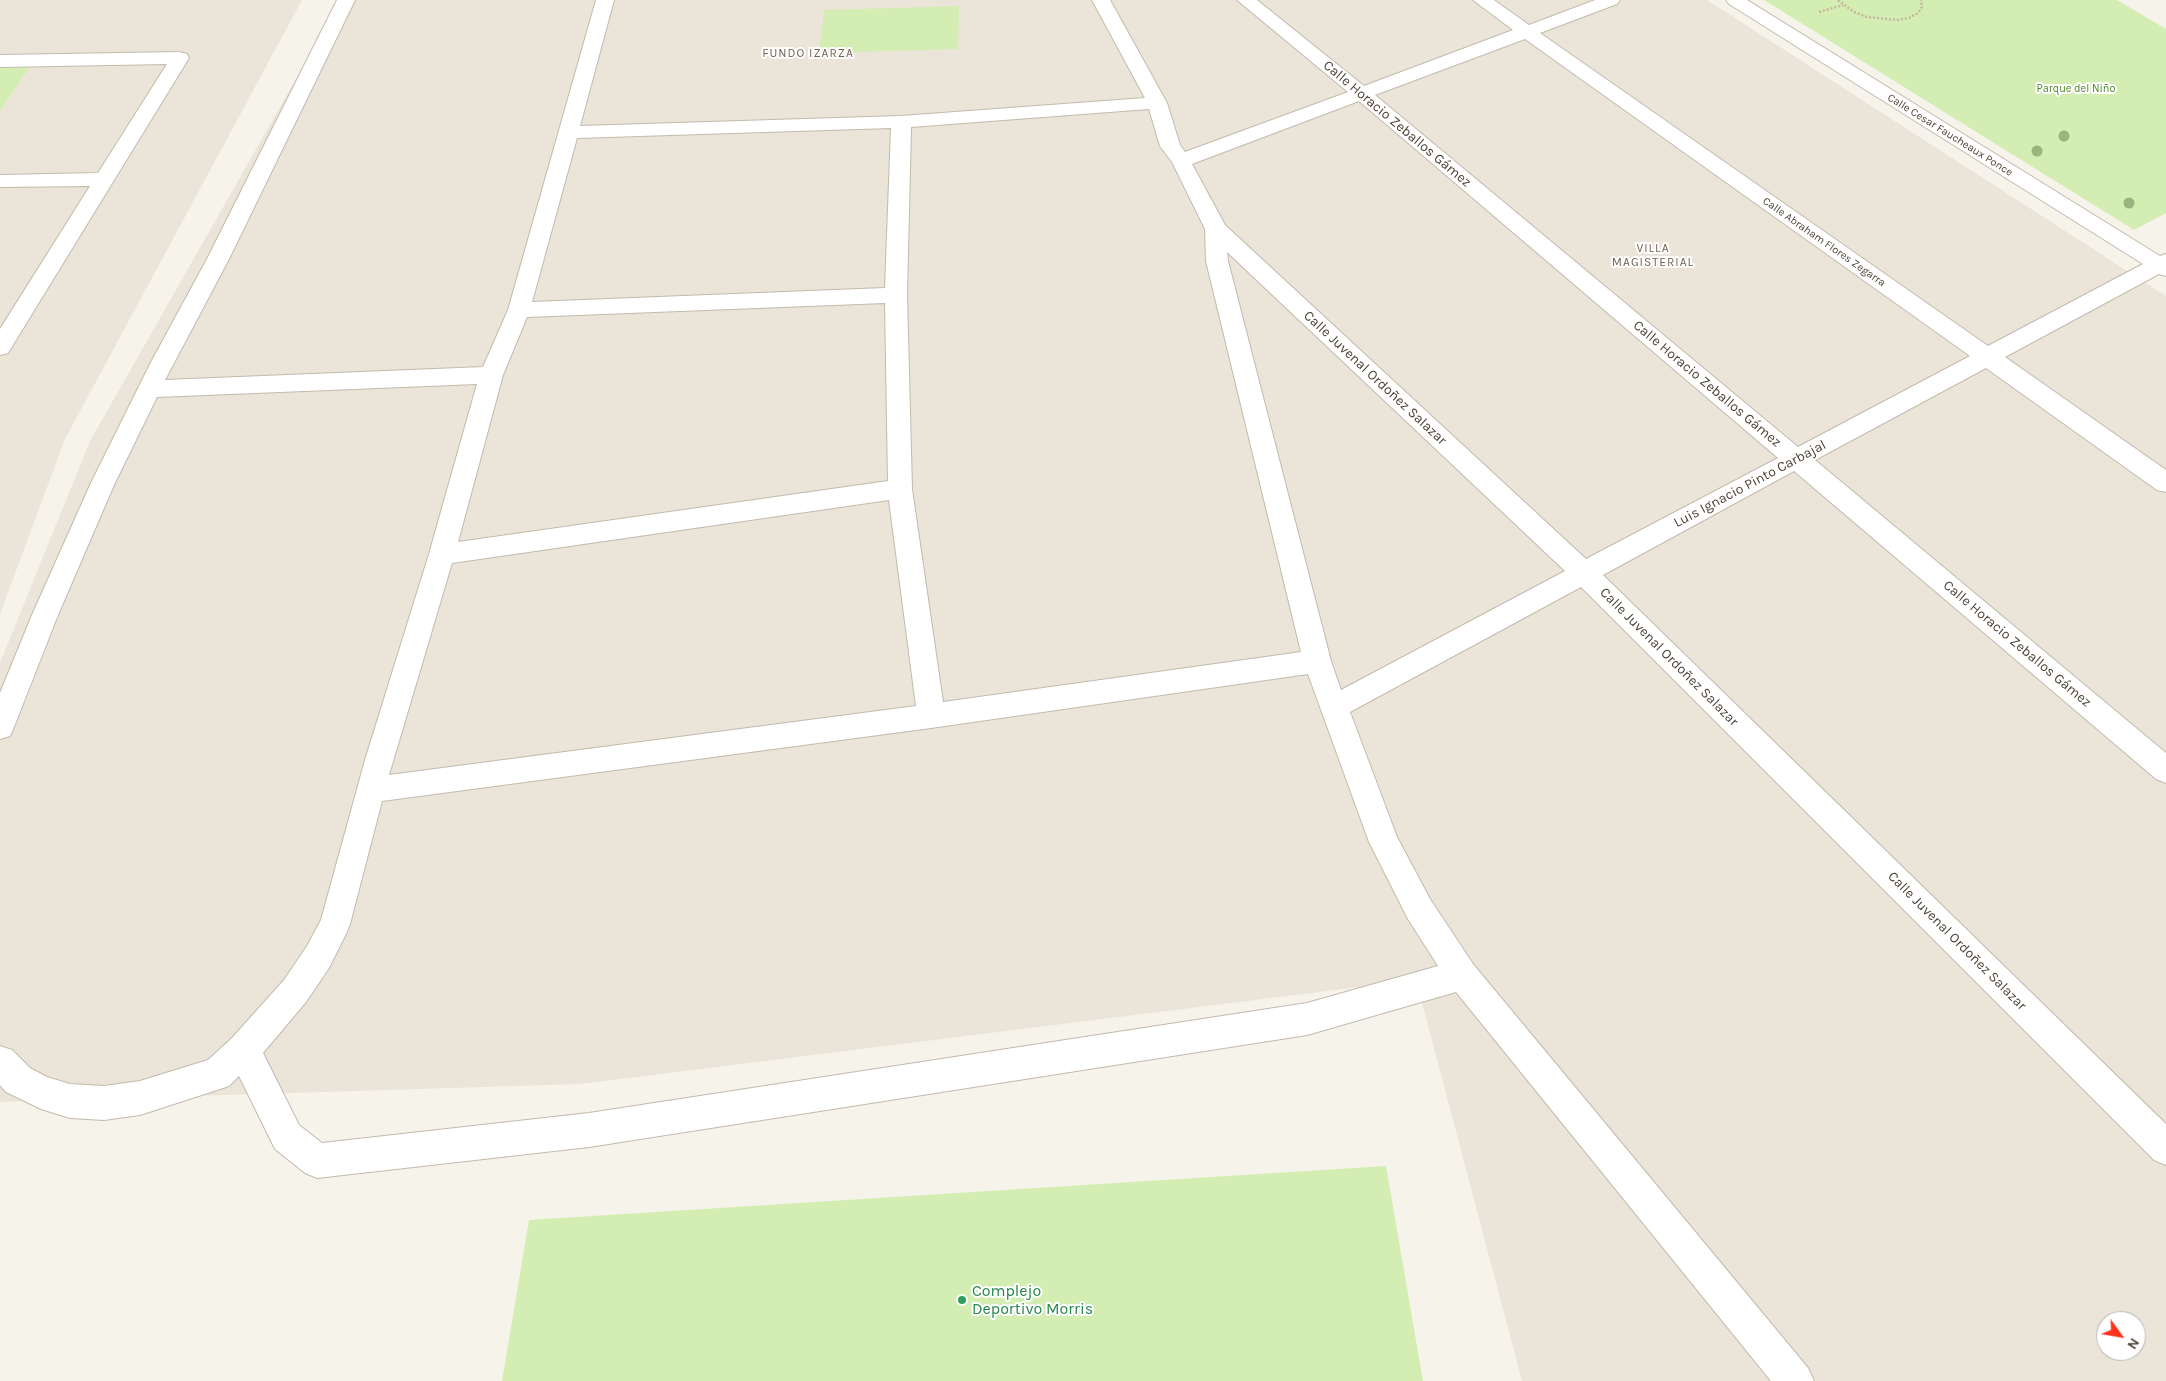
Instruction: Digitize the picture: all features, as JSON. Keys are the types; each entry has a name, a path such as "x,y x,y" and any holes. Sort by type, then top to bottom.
{"street":[{"path":"0,727 45,615 102,485 149,389 218,259 346,0"},
{"path":"0,1062 18,1080 41,1092 70,1101 104,1102 140,1098 217,1074 244,1050 295,991 318,957 336,924 371,790 442,554 491,375 518,310 605,0"},
{"name":"Calle Juvenal Ordoñez Salazar","path":"1101,0 1157,103 1170,146 1182,161 1216,229 1584,573 2166,1148"},
{"name":"Calle Horacio Zeballos Gámez","path":"1246,0 1362,94 2166,770"},
{"name":"Calle Abraham Flores Zegarra","path":"1482,0 2166,484"},
{"path":"1182,161 1611,0"},
{"name":"Calle Cesar Faucheaux Ponce","path":"1735,0 2164,265"},
{"path":"0,61 180,58 3,339"},
{"path":"569,132 901,122 1157,103"},
{"path":"901,122 896,295 900,489 931,716"},
{"path":"0,180 105,179"},
{"path":"1216,229 1217,261 1317,661 1384,842 1419,909 1462,975 1795,1381"},
{"name":"Luis Ignacio Pinto Carbajal","path":"1334,707 1988,357 2164,265"},
{"path":"518,310 896,295"},
{"path":"149,389 491,375"},
{"path":"442,554 900,489"},
{"path":"371,790 931,716 1317,661"},
{"path":"244,1050 287,1138 317,1161 589,1130 1307,1019 1462,975"}],"path":[{"path":"1838,0 1854,12 1868,17 1897,20 1918,14 1922,7 1921,0"}],"shaded area":[{"path":"0,0 302,0 65,439 0,614"},
{"path":"341,0 1707,0 2166,296 2166,1381 1522,1381 1416,980 580,1084 0,1102 0,663 90,441"}],"green space":[{"name":"Parque del Niño","path":"1764,0 2117,0 2166,29 2166,213 2134,230"},
{"path":"959,6 958,49 819,53 824,10"},
{"path":"0,68 29,68 0,111"},
{"name":"Complejo Deportivo Morris","path":"1386,1166 1423,1381 502,1381 529,1220"}],"place":[{"name":"Complejo Deportivo Morris","path":"962,1300"}],"district":[{"name":"FUNDO IZARZA","path":"808,54"},
{"name":"VILLA MAGISTERIAL","path":"1653,256"}]}
